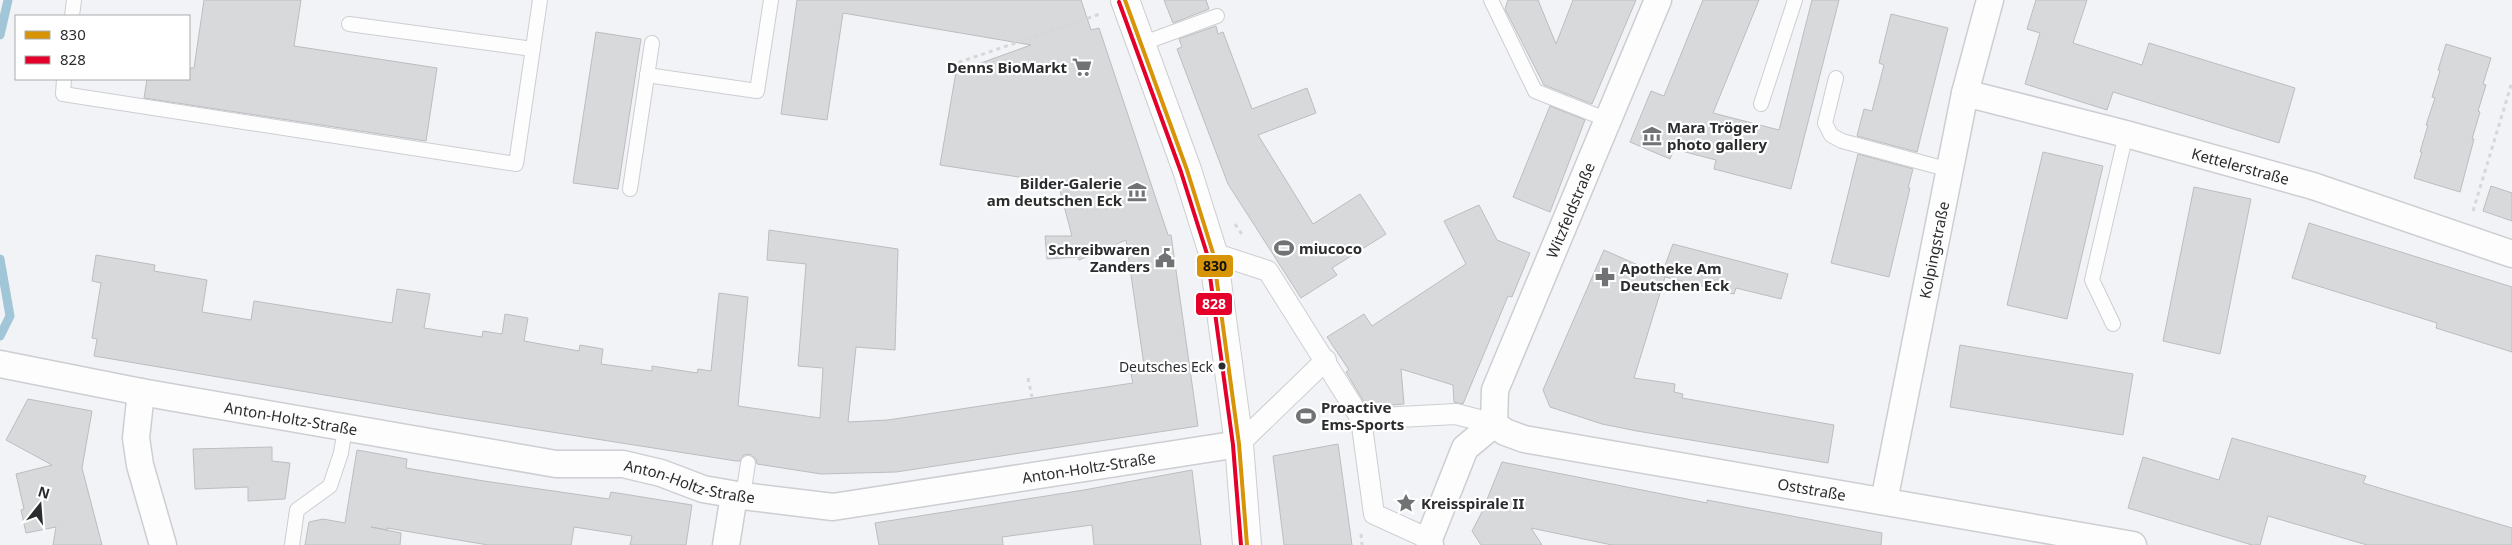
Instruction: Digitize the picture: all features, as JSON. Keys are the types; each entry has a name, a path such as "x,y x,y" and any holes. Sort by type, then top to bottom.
{"main road":[{"path":"1125,2 1166,113 1213,253 1239,444 1247,545"}],"street":[{"name":"Witzfeldstraße","path":"1494,424 1492,409 1495,390 1658,0"},
{"name":"Kolpingstraße","path":"1884,501 1965,93 1990,0"},
{"name":"Kettelerstraße","path":"1965,93 2126,134 2314,186 2512,254"},
{"path":"1213,253 1268,271 1326,360 1361,419 1374,514 1430,542 1465,448 1494,424"},
{"path":"1239,444 1326,360"},
{"name":"Anton-Holtz-Straße","path":"0,364 141,392 556,464 623,464 661,473 703,489 833,508 1239,444"},
{"path":"141,392 136,438 140,465 163,545"},
{"path":"1361,419 1456,414 1494,424"},
{"name":"Oststraße","path":"1494,424 1505,432 1524,439 2133,545"},
{"path":"726,545 738,495"}],"lane":[{"path":"72,15 74,0"},
{"path":"64,80 62,94 516,164 540,0"},
{"path":"647,75 757,91 770,0"},
{"path":"1491,0 1535,91 1608,120"},
{"path":"1762,104 1795,0"},
{"path":"1141,44 1217,16"},
{"path":"349,24 532,49"},
{"path":"630,189 652,43"},
{"path":"1836,78 1825,123 1830,135 1842,141 1950,170"},
{"path":"2113,324 2092,280 2126,134"},
{"path":"292,545 297,510 330,486 341,453 345,428"},
{"path":"738,495 748,462"}],"path":[{"path":"950,65 1125,2"},
{"path":"2464,238 2512,82"},
{"path":"1028,378 1032,398"}],"building":[{"path":"204,0 301,0 294,46 437,68 426,141 144,98 147,80 190,80 190,68 194,68"},
{"path":"797,0 1081,0 1091,30 1099,28 1168,235 1171,235 1198,426 896,472 821,474 757,464 756,459 750,454 744,455 740,461 736,461 437,414 94,356 97,339 92,338 101,283 92,281 96,255 155,265 154,271 207,280 202,312 251,320 254,301 392,323 397,289 430,294 424,328 482,337 483,331 502,334 505,314 528,318 524,341 579,351 580,345 603,349 601,364 652,371 652,366 697,373 698,369 711,371 719,293 748,297 738,406 820,418 823,368 798,366 806,264 767,260 769,230 898,249 895,350 856,347 848,422 888,420 1133,383 1131,374 1145,372 1126,240 1079,260 1078,257 1047,259 1045,236 1072,236 1058,183 940,165 956,72 1031,45 843,13 827,120 781,114"},
{"path":"1164,0 1206,0 1209,9 1173,23"},
{"path":"1508,0 1538,0 1556,44 1573,0 1636,0 1592,104 1544,85 1505,9"},
{"path":"1703,0 1759,0 1713,113 1779,130 1812,0 1839,0 1791,189 1714,169 1716,160 1674,149 1670,159 1630,142 1651,91 1664,96"},
{"path":"2036,0 2087,0 2073,43 2142,65 2149,43 2295,88 2279,143 2113,92 2107,110 2025,84 2040,33 2027,29"},
{"path":"1891,14 1948,28 1917,152 1857,136 1864,109 1872,111 1884,65 1879,63"},
{"path":"1216,26 1218,34 1223,32 1252,109 1307,88 1316,113 1258,135 1313,224 1360,194 1386,234 1332,268 1337,275 1301,298 1228,184 1177,49 1182,47 1179,39"},
{"path":"596,32 641,39 618,189 573,183"},
{"path":"2446,44 2491,58 2483,84 2486,85 2478,111 2480,112 2472,139 2474,139 2460,192 2414,178 2422,152 2420,152 2428,125 2426,125 2435,98 2432,97"},
{"path":"1550,106 1585,120 1550,212 1513,197"},
{"path":"2043,152 2103,166 2067,319 2007,305"},
{"path":"1858,154 1913,169 1889,277 1831,263"},
{"path":"2491,186 2512,193 2512,221 2483,211"},
{"path":"2194,187 2251,199 2220,354 2163,341"},
{"path":"1479,205 1497,240 1530,253 1512,297 1508,296 1463,404 1454,402 1453,385 1401,369 1404,404 1367,407 1346,372 1349,370 1327,337 1364,314 1372,326 1466,264 1444,221"},
{"path":"2309,223 2512,287 2512,352 2436,328 2437,323 2292,278"},
{"path":"1673,244 1788,274 1781,299 1736,288 1734,294 1661,276"},
{"path":"1604,250 1665,277 1634,378 1675,384 1674,392 1683,394 1682,398 1834,425 1828,463 1602,424 1550,407 1543,390"},
{"path":"1960,345 2133,374 2123,435 1950,407"},
{"path":"28,399 92,411 82,468 102,545 53,545 56,527 26,533 21,510 24,509 16,474 52,465 6,440"},
{"path":"2232,438 2366,476 2363,483 2512,528 2512,545 2367,545 2268,516 2260,545 2252,545 2128,508 2143,457 2219,480"},
{"path":"1338,444 1352,545 1284,545 1273,456"},
{"path":"272,447 272,461 290,463 285,499 248,501 248,487 195,489 193,449"},
{"path":"357,450 407,459 406,468 484,481 609,499 611,492 692,505 686,545 630,545 632,536 574,527 571,545 488,545 371,527 401,533 400,545 305,545 309,522 323,519 345,523"},
{"path":"1502,462 1707,503 1707,500 1882,533 1881,545 1612,545 1531,528 1542,545 1481,545 1472,531 1482,512"},
{"path":"1192,470 1201,545 1094,545 1092,525 1002,537 1003,545 879,545 875,523 1084,490"}],"waterway":[{"path":"0,35 8,0"},
{"path":"0,259 10,316 0,336"}],"transit line":[{"name":"830","path":"1125,0 1187,170 1213,253 1239,444 1247,545"},
{"name":"828","path":"1119,2 1181,172 1207,254 1233,445 1241,545"}],"place":[{"name":"Denns BioMarkt","path":"1082,67"},
{"name":"Mara Tröger photo gallery","path":"1652,136"},
{"name":"Bilder-Galerie am deutschen Eck","path":"1137,192"},
{"name":"miucoco","path":"1284,248"},
{"name":"Schreibwaren Zanders","path":"1165,258"},
{"name":"Apotheke Am Deutschen Eck","path":"1605,277"},
{"name":"Deutsches Eck","path":"1222,366"},
{"name":"Proactive Ems-Sports","path":"1306,416"},
{"name":"Kreisspirale II","path":"1406,503"}]}
